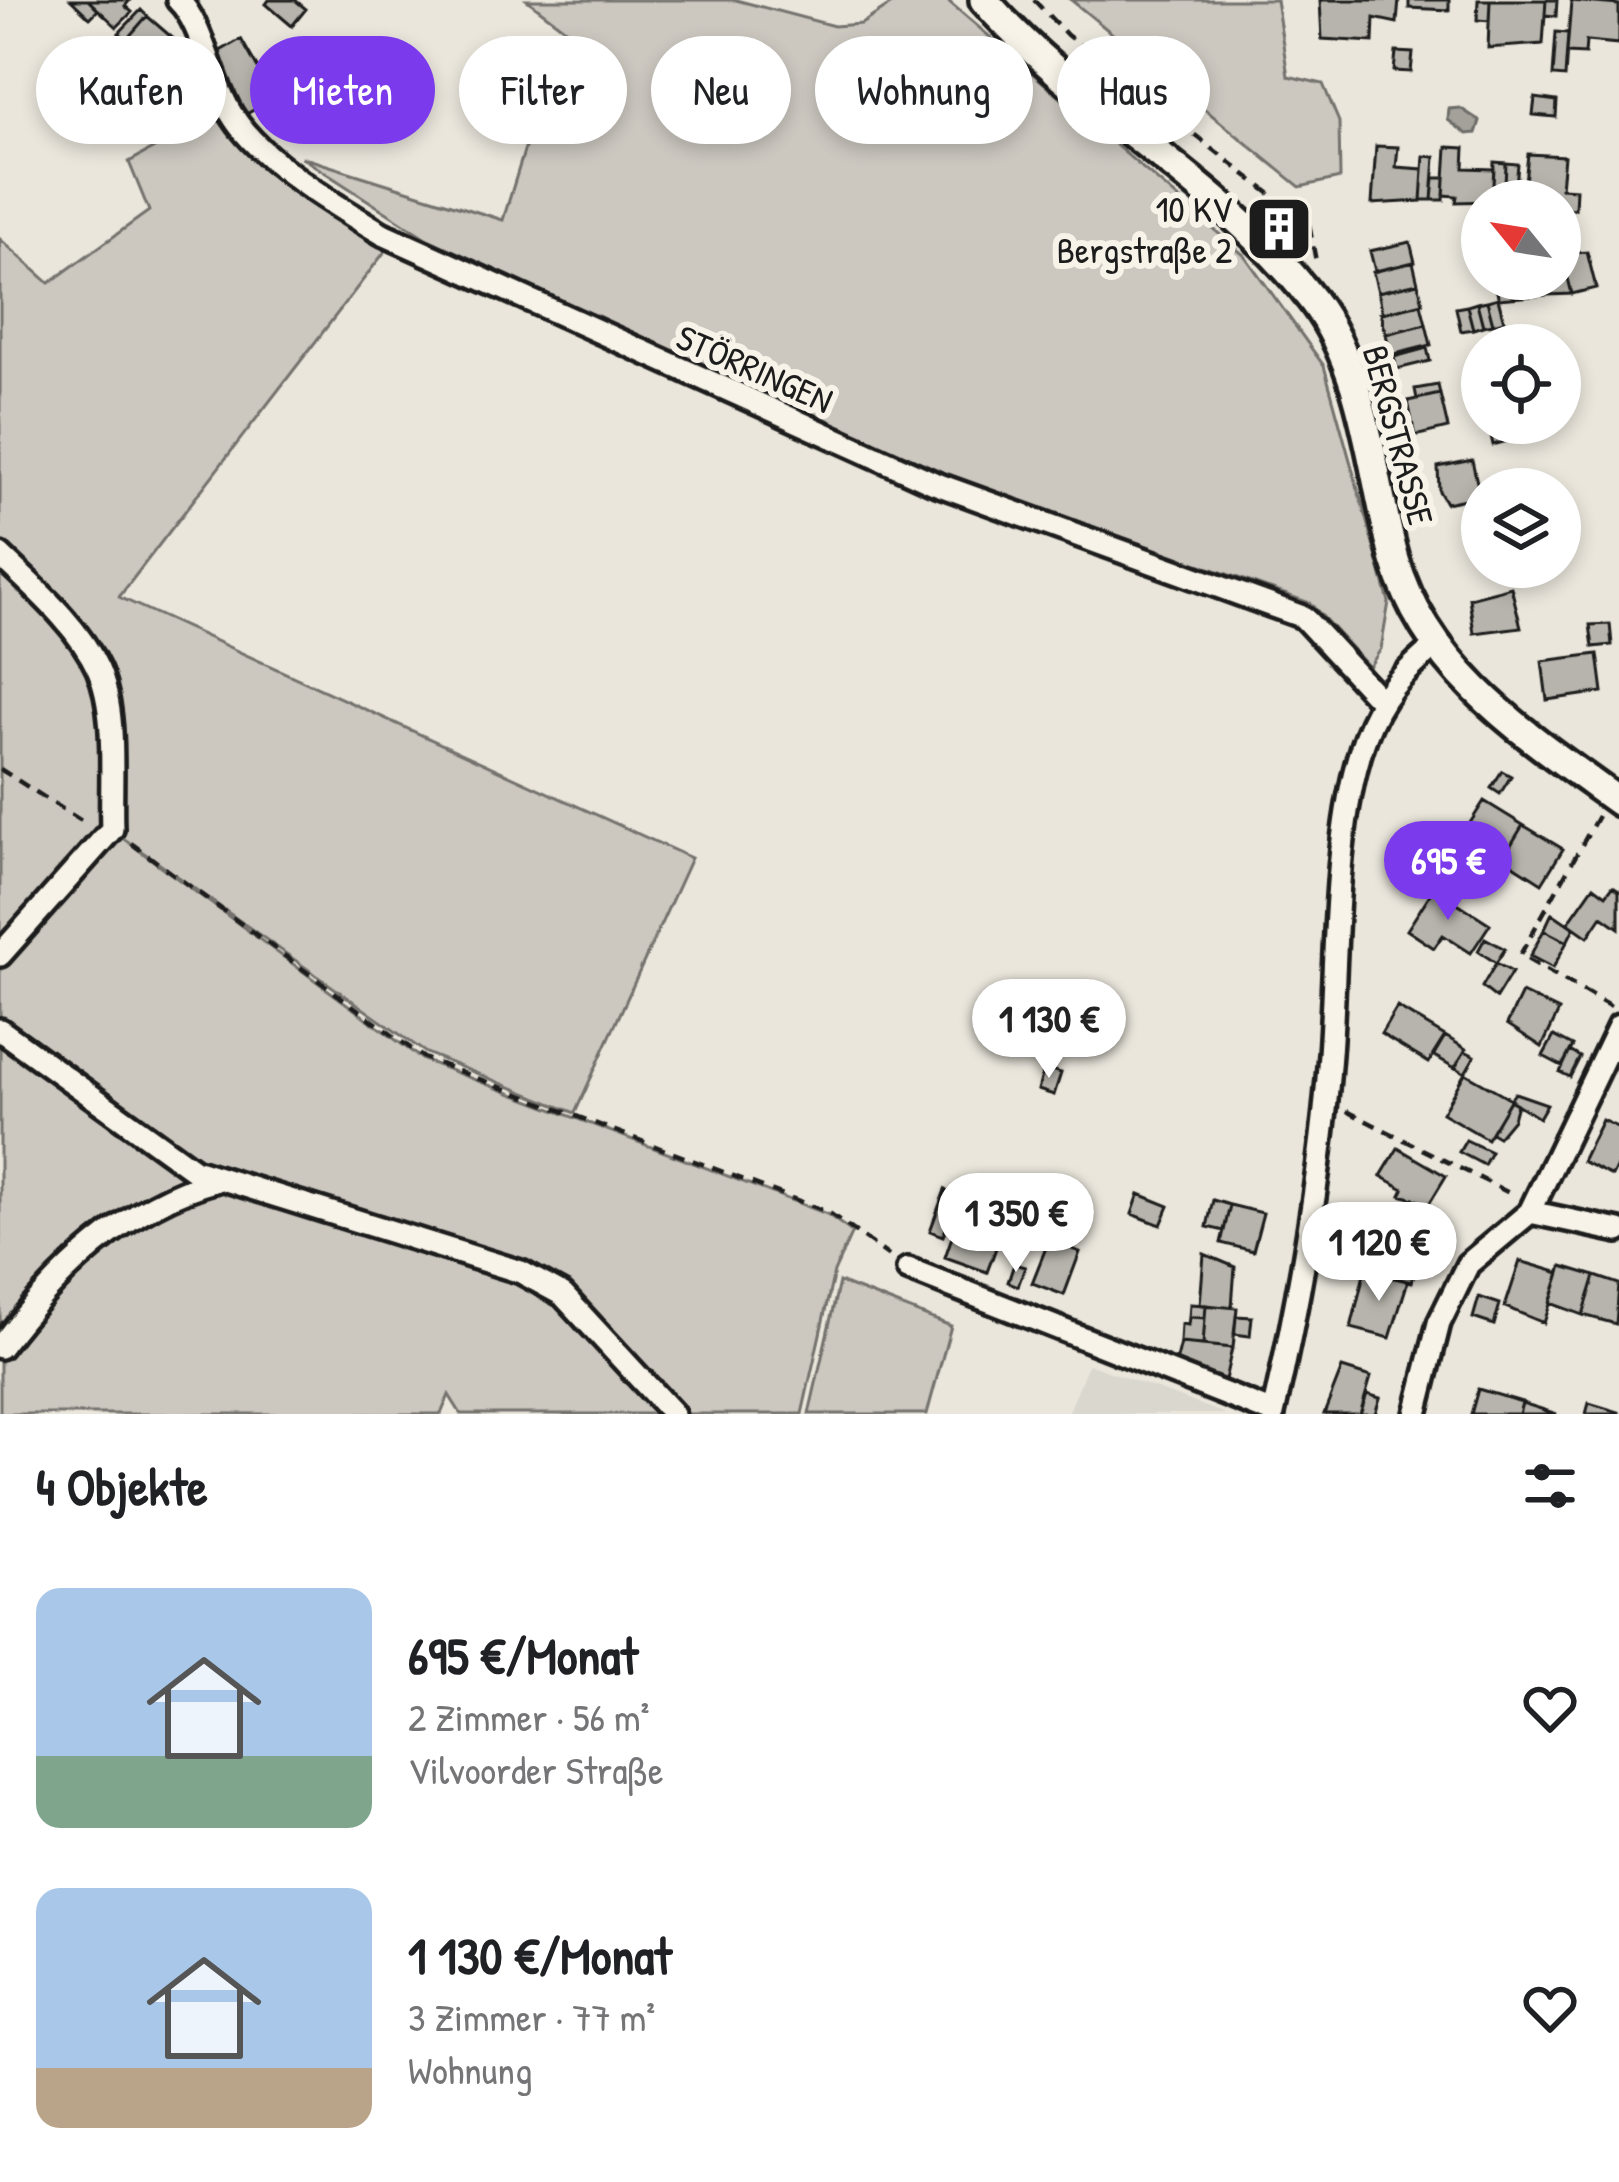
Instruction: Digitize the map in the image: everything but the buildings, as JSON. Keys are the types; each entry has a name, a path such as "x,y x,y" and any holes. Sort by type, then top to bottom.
{"street":[{"name":"STÖRRINGEN","path":"178,0 190,10 208,68 235,122 332,203 383,234 934,483 1304,617 1380,700"},
{"name":"BERGSTRASSE","path":"984,0 1042,57 1263,243 1314,303 1337,340 1355,394 1396,565 1435,646 1508,720 1619,802"},
{"path":"0,555 56,610 99,670 108,725 109,833 0,955"},
{"path":"908,1269 1273,1413 1299,1296 1327,1101 1351,785 1380,700 1390,684 1435,646"},
{"path":"1416,1414 1439,1323 1468,1264 1530,1212 1619,1026"},
{"path":"0,1030 101,1106 217,1180 521,1272 563,1294 673,1414"},
{"path":"0,1347 37,1299 82,1256 175,1192 217,1180"},
{"path":"1530,1212 1619,1231"}],"path":[{"path":"1034,0 1067,35 1309,224 1318,257 1314,303"},
{"path":"0,769 109,833 424,1058 828,1212 908,1269"},
{"path":"1591,828 1520,955 1619,1012"},
{"path":"1327,1101 1503,1186 1530,1212"}],"shaded area":[{"path":"527,0 736,0 834,26 861,24 898,0 947,0 989,36 815,36 815,144 1033,144 1033,74 1057,94 1057,144 1115,144 1245,256 1324,366 1389,602 1381,649 1369,667 1310,603 936,472 426,238 301,157 503,220 526,144 627,144 627,36 575,36"},
{"path":"1071,0 1276,0 1288,76 1323,84 1339,122 1340,178 1300,187 1210,114 1210,36 1115,36"},
{"path":"1460,108 1480,121 1476,133 1467,134 1448,120 1449,109"},
{"path":"226,121 235,122 250,133 250,144 264,144 393,241 119,597 691,858 575,1113 426,1053 113,831 423,1060 827,1214 852,1232 834,1272 802,1414 678,1414 566,1290 204,1179 172,1188 0,1338 0,239 49,283 149,211 129,162 162,144 226,144"},
{"path":"212,1188 547,1289 668,1414 461,1414 449,1395 441,1414 0,1414 0,1355 38,1307 139,1218"},
{"path":"839,1282 951,1326 927,1414 809,1414"},
{"path":"1088,1364 1226,1414 1068,1414"}],"place":[{"name":"10 KV Bergstraße 2","path":"1279,229"}]}
